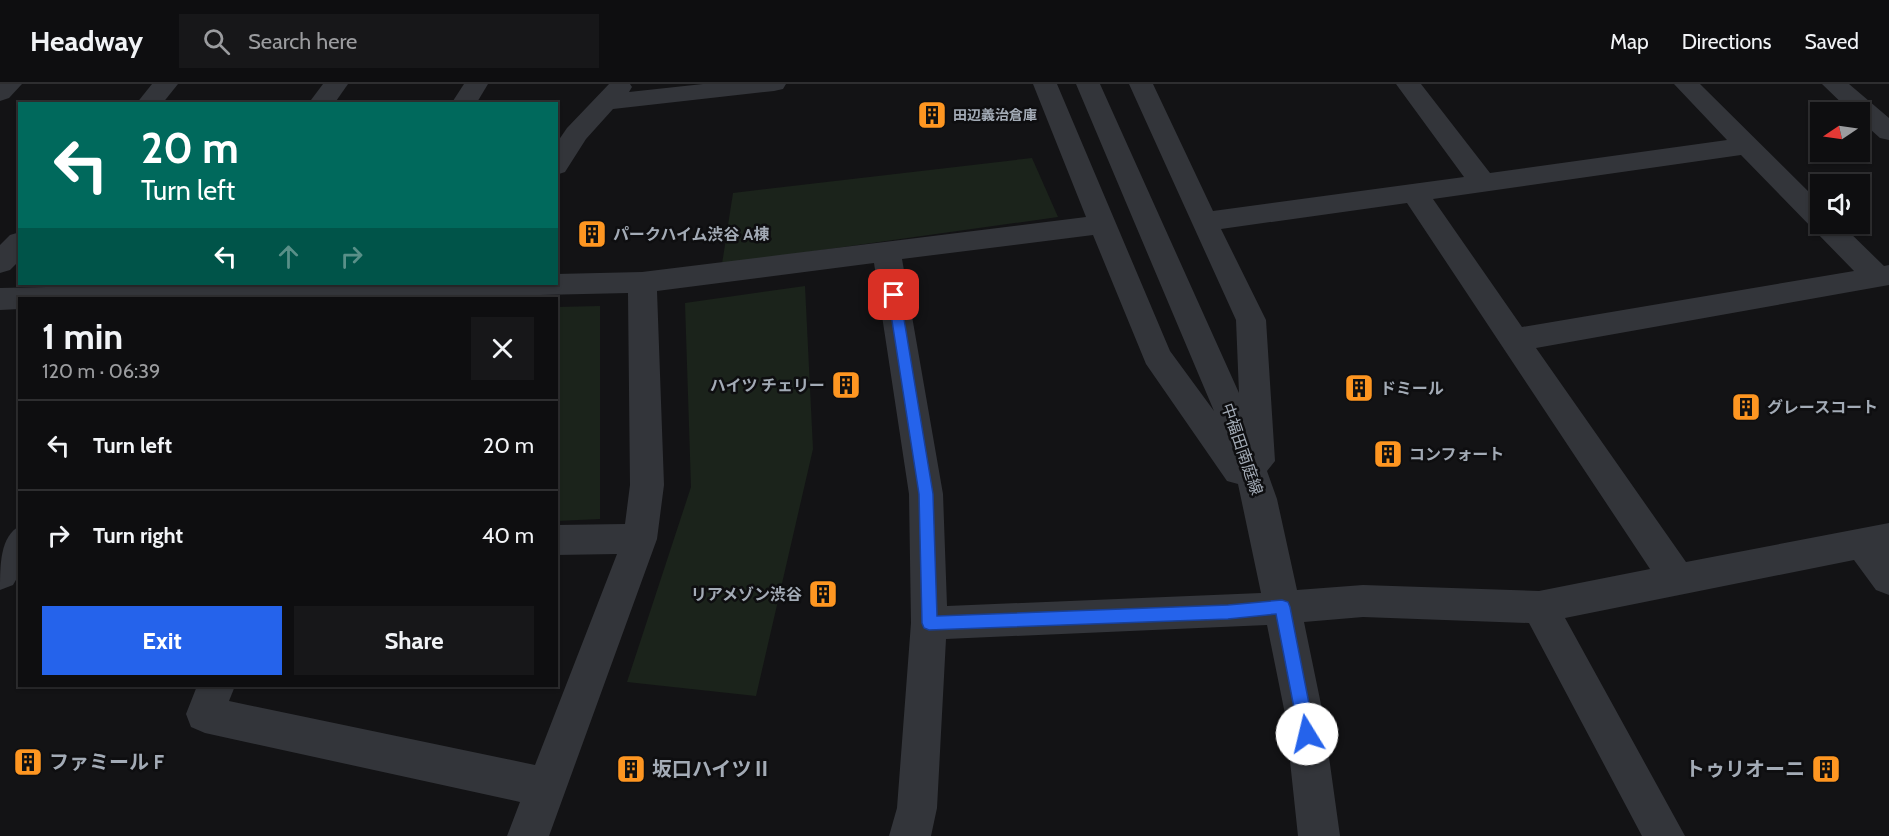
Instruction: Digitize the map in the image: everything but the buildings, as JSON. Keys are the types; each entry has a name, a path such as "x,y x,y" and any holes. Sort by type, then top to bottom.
{"street":[{"path":"0,93 10,84"},
{"path":"150,102 166,84"},
{"path":"322,102 336,84"},
{"path":"464,102 476,84"},
{"path":"558,163 576,135 623,84"},
{"path":"606,102 774,84"},
{"path":"1045,84 1157,356 1260,499"},
{"name":"中福田南庭線","path":"1088,84 1227,402 1260,499 1304,714 1320,836"},
{"path":"1141,84 1203,222 1251,320 1260,499"},
{"path":"1408,84 1483,183"},
{"path":"1686,84 1810,209"},
{"path":"1834,84 1889,132"},
{"path":"1203,222 1748,146"},
{"path":"1414,192 1677,579"},
{"path":"558,284 642,282 1103,224"},
{"path":"1836,234 1883,276"},
{"path":"0,263 18,244"},
{"path":"886,251 926,494 929,623 917,808 910,836"},
{"path":"1515,340 1883,276"},
{"path":"528,836 640,539 647,485 642,282"},
{"path":"49,297 485,285"},
{"path":"0,299 18,298"},
{"path":"558,540 640,539"},
{"path":"929,623 1228,612 1363,601 1539,607 1875,541 1889,579"},
{"path":"1539,607 1664,836"},
{"path":"216,687 205,714 546,788"}],"shaded area":[{"path":"1032,158 1058,217 722,264 733,193"},
{"path":"805,286 813,449 756,696 627,682 691,487 685,303"},
{"path":"600,306 600,519 558,521 558,307"}],"place":[{"name":"田辺義治倉庫","path":"932,115"},
{"name":"パークハイム渋谷 A棟","path":"592,234"},
{"name":"ハイツ チェリー","path":"846,385"},
{"name":"ドミール","path":"1359,388"},
{"name":"グレースコート","path":"1746,407"},
{"name":"コンフォート","path":"1388,454"},
{"name":"リアメゾン渋谷","path":"823,594"},
{"name":"ファミール F","path":"28,762"},
{"name":"坂口ハイツⅡ","path":"631,769"},
{"name":"トゥリオーニ","path":"1826,769"}],"route":[{"path":"894,295 926,494 929,623 1228,612 1282,607 1307,734"}]}
